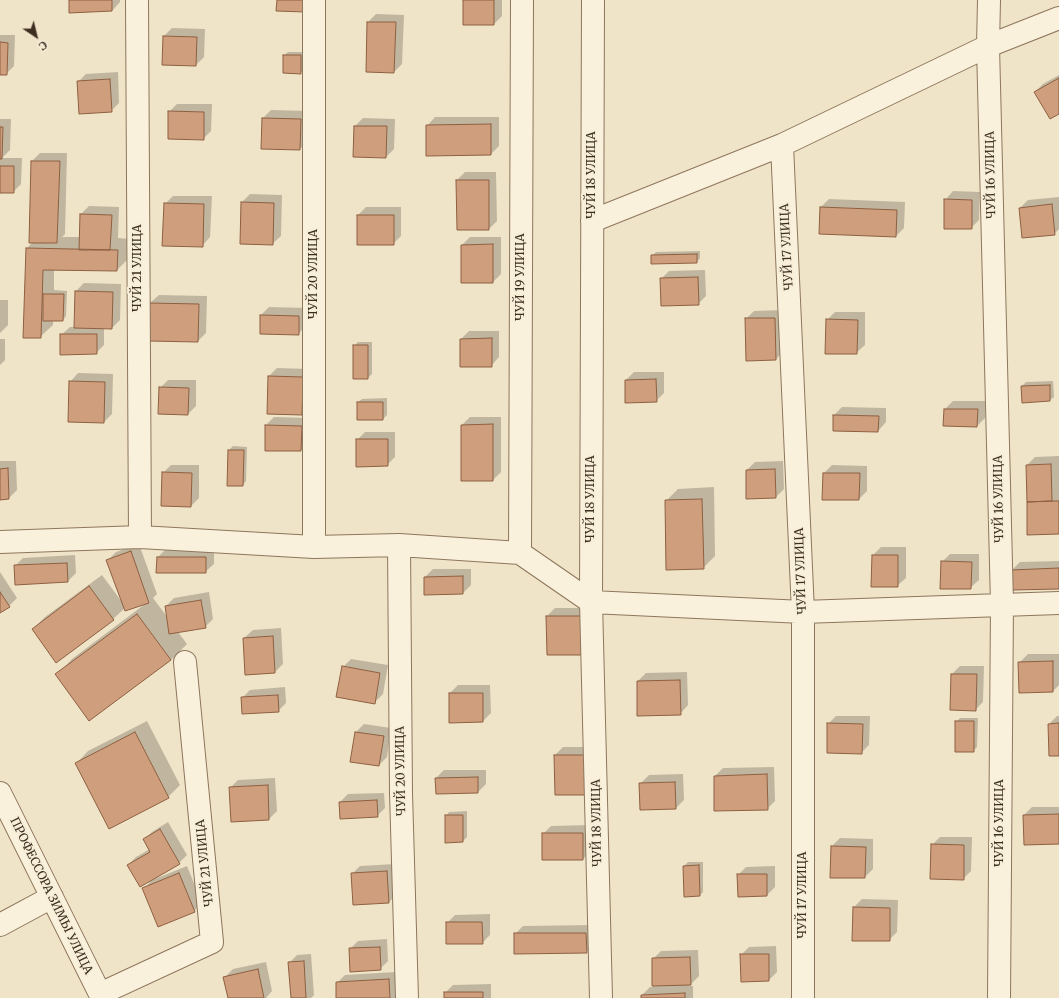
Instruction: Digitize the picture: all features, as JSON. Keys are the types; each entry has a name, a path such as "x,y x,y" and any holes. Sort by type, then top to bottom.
{"street":[{"name":"ЧУЙ 21 УЛИЦА","path":"137,0 140,537"},
{"name":"ЧУЙ 20 УЛИЦА","path":"314,0 314,547"},
{"name":"ЧУЙ 19 УЛИЦА","path":"520,553 522,0"},
{"name":"ЧУЙ 18 УЛИЦА","path":"593,0 591,602 601,998"},
{"name":"ЧУЙ 16 УЛИЦА","path":"989,0 988,46 1002,604 999,998"},
{"path":"592,221 782,145 988,46 1059,18"},
{"name":"ЧУЙ 17 УЛИЦА","path":"782,145 803,612 803,998"},
{"path":"0,542 140,537 314,547 399,544 520,553 591,602 803,612 1059,603"},
{"name":"ЧУЙ 20 УЛИЦА","path":"399,544 401,793 407,998"},
{"name":"ЧУЙ 21 УЛИЦА","path":"101,996 212,942 185,662"},
{"name":"ПРОФЕССОРА ЗИМЫ УЛИЦА","path":"0,793 101,996"},
{"path":"0,925 52,897"}],"building":[{"path":"69,0 112,0 112,11 69,13"},
{"path":"277,0 306,0 306,12 276,11"},
{"path":"463,0 494,0 494,25 463,25"},
{"path":"367,22 396,22 394,73 366,72"},
{"path":"163,36 197,37 196,66 162,65"},
{"path":"0,42 8,43 7,75 0,75"},
{"path":"283,55 301,55 301,74 283,73"},
{"path":"1059,78 1059,114 1050,119 1034,92"},
{"path":"110,79 112,112 79,114 77,81"},
{"path":"168,111 204,112 204,140 168,139"},
{"path":"262,118 301,119 300,150 261,149"},
{"path":"491,124 491,155 426,156 426,125"},
{"path":"354,126 387,126 386,158 353,157"},
{"path":"0,127 3,127 2,159 0,159"},
{"path":"31,161 60,161 57,243 29,243"},
{"path":"0,166 14,166 14,193 0,193"},
{"path":"456,180 489,180 489,230 457,230"},
{"path":"944,199 972,200 972,229 944,229"},
{"path":"241,202 274,203 273,245 240,244"},
{"path":"164,203 204,204 203,247 162,246"},
{"path":"1052,204 1055,235 1022,238 1019,208"},
{"path":"820,207 897,210 896,237 819,234"},
{"path":"80,214 112,215 110,250 79,250"},
{"path":"357,215 394,215 394,245 357,245"},
{"path":"493,244 493,283 461,283 461,245"},
{"path":"26,248 118,250 117,271 43,270 41,338 23,338"},
{"path":"697,254 697,263 651,264 651,255"},
{"path":"698,277 699,305 661,306 660,278"},
{"path":"75,291 113,292 112,329 74,328"},
{"path":"43,294 64,294 63,321 43,321"},
{"path":"149,303 199,304 198,342 148,341"},
{"path":"260,315 299,316 299,335 260,334"},
{"path":"745,318 775,318 776,360 746,361"},
{"path":"826,319 858,320 857,354 825,354"},
{"path":"60,334 97,334 97,354 60,355"},
{"path":"492,338 492,367 460,367 460,339"},
{"path":"353,345 368,345 368,379 353,379"},
{"path":"268,376 303,377 302,415 267,414"},
{"path":"656,379 657,402 625,403 625,380"},
{"path":"69,381 105,382 104,423 68,422"},
{"path":"1050,385 1050,401 1022,403 1021,386"},
{"path":"159,387 189,388 188,415 158,414"},
{"path":"357,402 383,402 383,420 357,420"},
{"path":"944,409 978,409 977,427 943,426"},
{"path":"833,415 879,416 878,432 833,431"},
{"path":"493,424 493,481 461,481 461,425"},
{"path":"265,425 302,426 301,451 265,451"},
{"path":"356,439 388,439 388,466 356,467"},
{"path":"228,450 244,450 243,486 227,486"},
{"path":"1051,464 1052,501 1027,502 1026,465"},
{"path":"8,468 9,499 0,500 0,469"},
{"path":"775,469 776,498 746,499 746,470"},
{"path":"162,472 192,473 191,507 161,506"},
{"path":"823,473 860,473 859,500 822,500"},
{"path":"702,499 704,569 666,570 665,500"},
{"path":"1059,501 1059,534 1027,535 1027,502"},
{"path":"131,551 149,603 125,611 106,560"},
{"path":"872,555 898,555 898,587 871,587"},
{"path":"157,557 206,557 206,573 156,573"},
{"path":"941,561 972,562 971,589 940,589"},
{"path":"67,563 68,582 15,585 14,565"},
{"path":"1059,568 1059,589 1011,590 1011,570"},
{"path":"463,576 463,594 424,595 424,577"},
{"path":"89,586 114,620 56,663 32,629"},
{"path":"0,592 10,607 0,613"},
{"path":"201,600 206,628 169,634 165,606"},
{"path":"137,614 171,660 89,721 55,674"},
{"path":"546,616 585,616 585,655 547,655"},
{"path":"273,636 275,673 245,675 243,638"},
{"path":"1053,661 1053,692 1019,693 1018,662"},
{"path":"342,666 380,673 375,704 336,697"},
{"path":"951,674 977,674 976,711 950,710"},
{"path":"680,680 681,715 637,716 637,681"},
{"path":"449,693 483,693 483,722 449,723"},
{"path":"278,695 279,712 242,714 241,697"},
{"path":"955,721 974,721 974,752 955,752"},
{"path":"827,723 863,724 862,754 827,753"},
{"path":"1059,723 1059,756 1049,756 1048,724"},
{"path":"135,732 169,798 109,829 75,763"},
{"path":"355,732 384,736 379,766 350,762"},
{"path":"554,755 585,755 585,795 555,795"},
{"path":"767,774 768,810 714,811 714,776"},
{"path":"478,777 478,793 436,794 435,778"},
{"path":"675,782 676,809 640,810 639,783"},
{"path":"268,785 269,820 231,822 229,787"},
{"path":"377,800 378,817 340,819 339,802"},
{"path":"1059,814 1059,844 1024,845 1023,815"},
{"path":"445,815 463,815 463,842 445,843"},
{"path":"160,829 180,864 140,887 127,865 150,852 143,839"},
{"path":"542,833 583,833 583,860 542,860"},
{"path":"931,844 964,845 964,880 930,879"},
{"path":"831,846 866,847 865,878 830,878"},
{"path":"699,865 700,896 684,897 683,866"},
{"path":"387,871 389,903 353,905 351,873"},
{"path":"179,873 195,912 158,927 142,888"},
{"path":"737,874 767,874 767,896 738,897"},
{"path":"853,907 890,908 890,941 852,941"},
{"path":"446,922 482,922 483,944 446,944"},
{"path":"514,933 586,933 587,953 514,954"},
{"path":"380,947 381,970 350,972 349,948"},
{"path":"740,954 769,954 769,981 741,982"},
{"path":"690,957 691,985 652,986 652,958"},
{"path":"304,961 306,998 291,998 288,962"},
{"path":"258,969 264,998 228,998 223,977"},
{"path":"389,979 390,998 336,998 336,982"},
{"path":"444,992 483,992 483,998 444,998"},
{"path":"685,993 685,998 641,998 641,995"}]}
